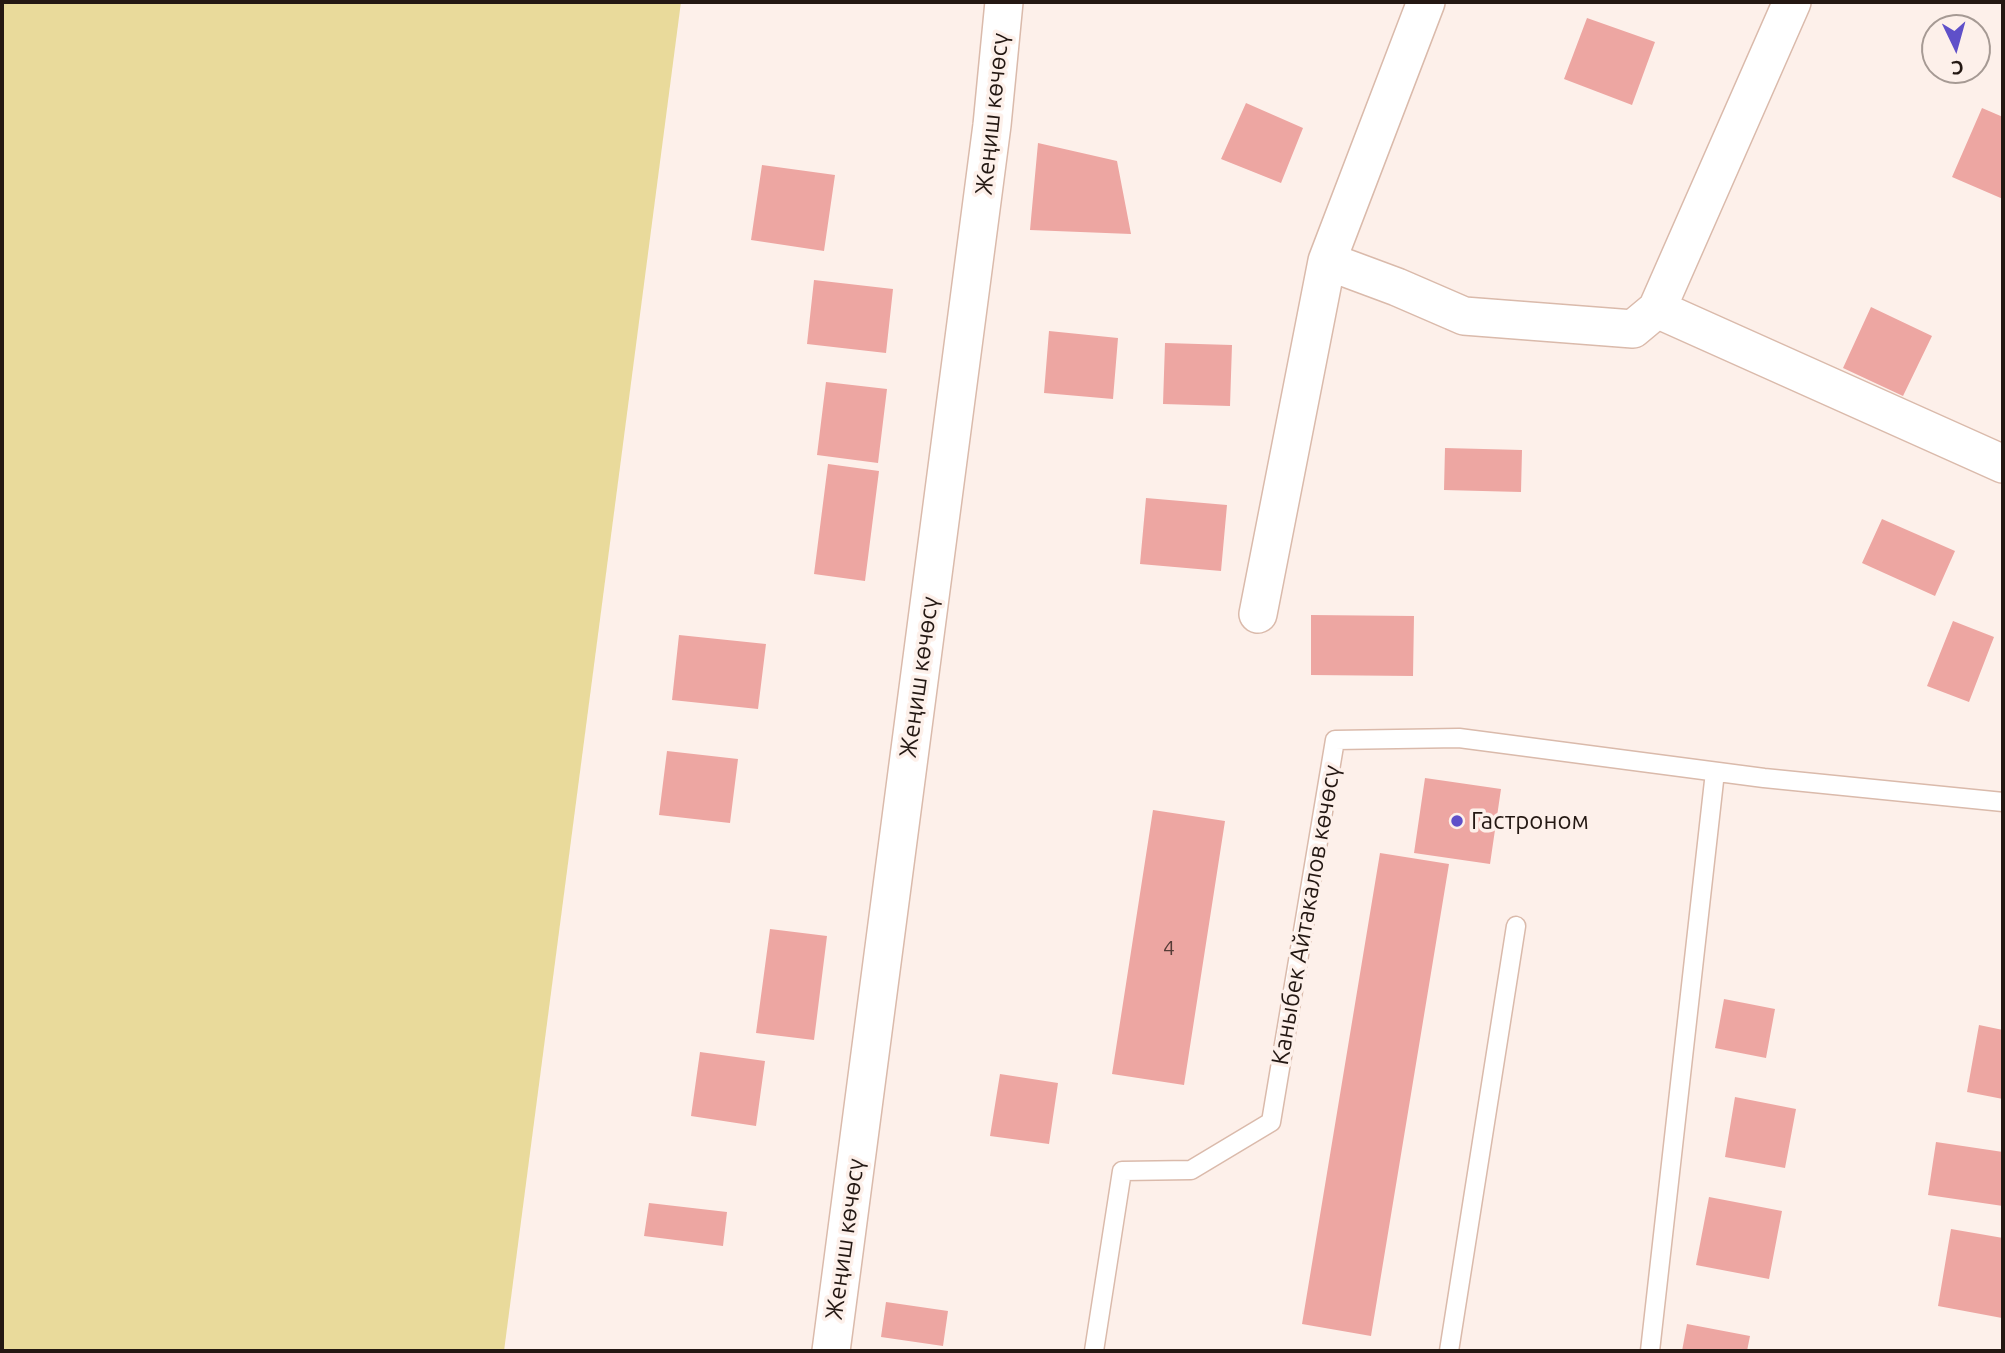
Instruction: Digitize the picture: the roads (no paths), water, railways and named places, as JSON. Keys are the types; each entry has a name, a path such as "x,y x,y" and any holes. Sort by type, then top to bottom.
{"street":[{"name":"Жеңиш көчөсү","path":"831,1351 990,138 1004,2"},
{"path":"1258,614 1327,261 1426,2"},
{"path":"1327,261 1465,316 1633,329 1657,309 1792,2"},
{"path":"1657,309 2003,464"}],"lane":[{"name":"Каныбек Айтакалов көчөсү","path":"1094,1351 1122,1171 1191,1170 1271,1122 1335,740 1459,738 1715,772 2003,802"},
{"path":"1650,1351 1715,772"},
{"path":"1449,1351 1516,926"}],"place":[{"name":"Гастроном","path":"1457,821"}]}
